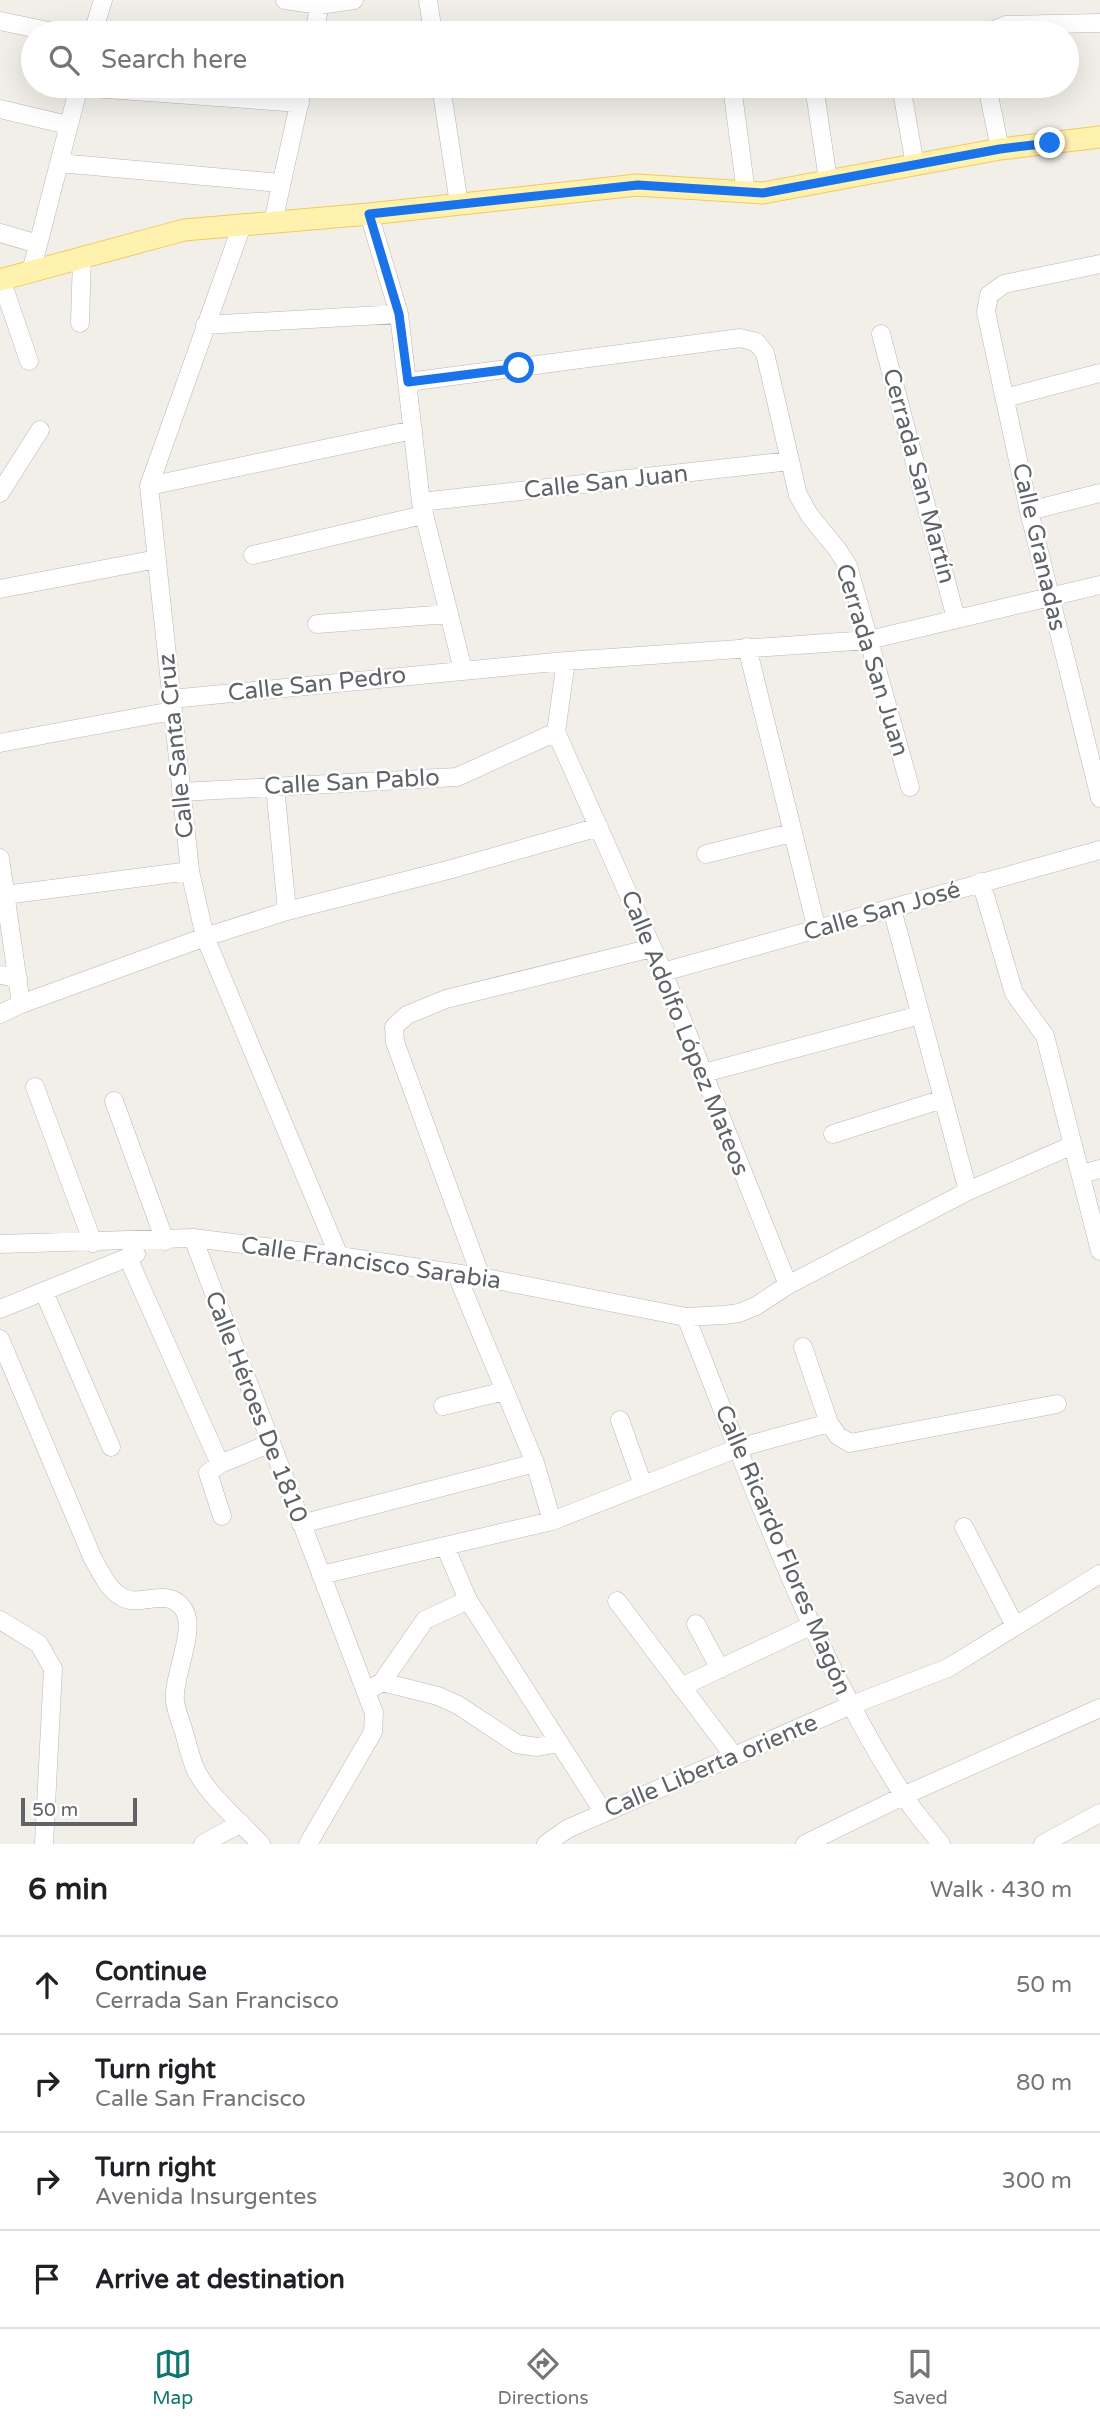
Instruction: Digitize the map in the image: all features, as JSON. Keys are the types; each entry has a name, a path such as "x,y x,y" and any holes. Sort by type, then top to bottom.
{"main road":[{"path":"1,279 184,230 369,214 638,185 763,193 1000,149 1100,137"}],"street":[{"path":"97,21 103,0"},
{"path":"285,0 354,0"},
{"path":"428,0 431,21"},
{"path":"317,21 321,2"},
{"path":"0,21 21,25"},
{"path":"1079,23 1100,23"},
{"path":"31,272 75,98"},
{"path":"273,222 301,98"},
{"path":"443,98 459,204"},
{"path":"734,98 746,193"},
{"path":"816,98 828,180"},
{"path":"903,98 915,165"},
{"path":"989,98 1000,149"},
{"path":"1,112 68,125"},
{"path":"59,163 280,183"},
{"path":"369,214 399,314 422,509 463,670"},
{"name":"Calle Santa Cruz","path":"242,225 149,486 190,871 205,937 339,1256"},
{"path":"0,233 38,244"},
{"path":"80,323 82,257"},
{"name":"Calle Granadas","path":"1100,264 1004,284 989,295 986,312 1029,511 1100,798"},
{"path":"1,279 29,360"},
{"path":"205,325 399,314"},
{"name":"Cerrada San Martín","path":"881,334 956,619"},
{"name":"Cerrada San Juan","path":"408,382 740,338 756,342 765,353 798,495 810,516 848,566 910,788"},
{"path":"1005,398 1100,373"},
{"path":"0,493 40,430"},
{"path":"149,486 413,430"},
{"name":"Calle San Juan","path":"253,555 422,509 790,461"},
{"path":"1029,511 1100,493"},
{"path":"0,588 157,559"},
{"path":"869,640 1100,585"},
{"path":"317,624 448,614"},
{"name":"Calle San Pedro","path":"0,743 172,705 463,670 747,646 869,640"},
{"path":"747,646 817,930"},
{"path":"556,732 566,661"},
{"name":"Calle San Pablo","path":"181,792 457,776 556,732"},
{"name":"Calle Adolfo López Mateos","path":"556,732 663,972 788,1284"},
{"path":"275,786 287,911"},
{"path":"0,1014 205,937 287,911 448,870 599,827"},
{"path":"706,854 792,833"},
{"name":"Calle San José","path":"663,972 1100,850"},
{"path":"0,858 5,895 9,977 21,1004"},
{"path":"5,895 190,871"},
{"path":"981,882 1014,993 1045,1036 1100,1251"},
{"path":"892,909 968,1191"},
{"path":"481,1277 395,1042 394,1027 407,1016 446,999 652,948"},
{"path":"704,1073 920,1015"},
{"path":"35,1087 93,1242"},
{"path":"833,1134 943,1099"},
{"path":"0,1309 164,1241 114,1101"},
{"path":"788,1284 968,1191 1073,1145"},
{"path":"1082,1174 1100,1169"},
{"name":"Calle Francisco Sarabia","path":"0,1244 164,1241 192,1238 456,1273 686,1317 739,1313 756,1306 788,1284"},
{"name":"Calle Héroes De 1810","path":"192,1238 321,1575 374,1686 373,1732 308,1844"},
{"path":"128,1258 220,1464"},
{"path":"456,1273 535,1463 552,1521"},
{"path":"44,1292 111,1447"},
{"name":"Calle Ricardo Flores Magón","path":"686,1317 810,1626 849,1706 903,1796 941,1844"},
{"path":"0,1339 93,1559 113,1590 123,1598 136,1601 160,1597 170,1599 183,1607 187,1635 175,1687 175,1702 195,1768 207,1787 261,1844"},
{"path":"803,1348 830,1423 838,1436 850,1443 1057,1404"},
{"path":"443,1406 505,1391"},
{"path":"620,1420 643,1485"},
{"path":"321,1575 552,1521 738,1448 830,1423"},
{"path":"222,1516 208,1473 220,1464 271,1443"},
{"path":"301,1524 535,1463"},
{"path":"964,1527 1015,1626"},
{"path":"446,1546 468,1600 604,1813"},
{"name":"Calle Liberta oriente","path":"545,1844 567,1829 734,1756 849,1706 948,1668 1100,1574"},
{"path":"468,1600 425,1619 374,1686 438,1696 458,1705 517,1744 537,1747 559,1742"},
{"path":"617,1601 734,1756"},
{"path":"0,1620 39,1644 53,1669 44,1844"},
{"path":"696,1624 720,1669"},
{"path":"681,1687 810,1626"},
{"path":"804,1844 903,1796 1100,1708"},
{"path":"1043,1844 1100,1813"},
{"path":"203,1844 241,1822"}],"route":[{"path":"519,368 408,382 399,314 369,214 638,185 763,193 1000,149 1050,143"}]}
